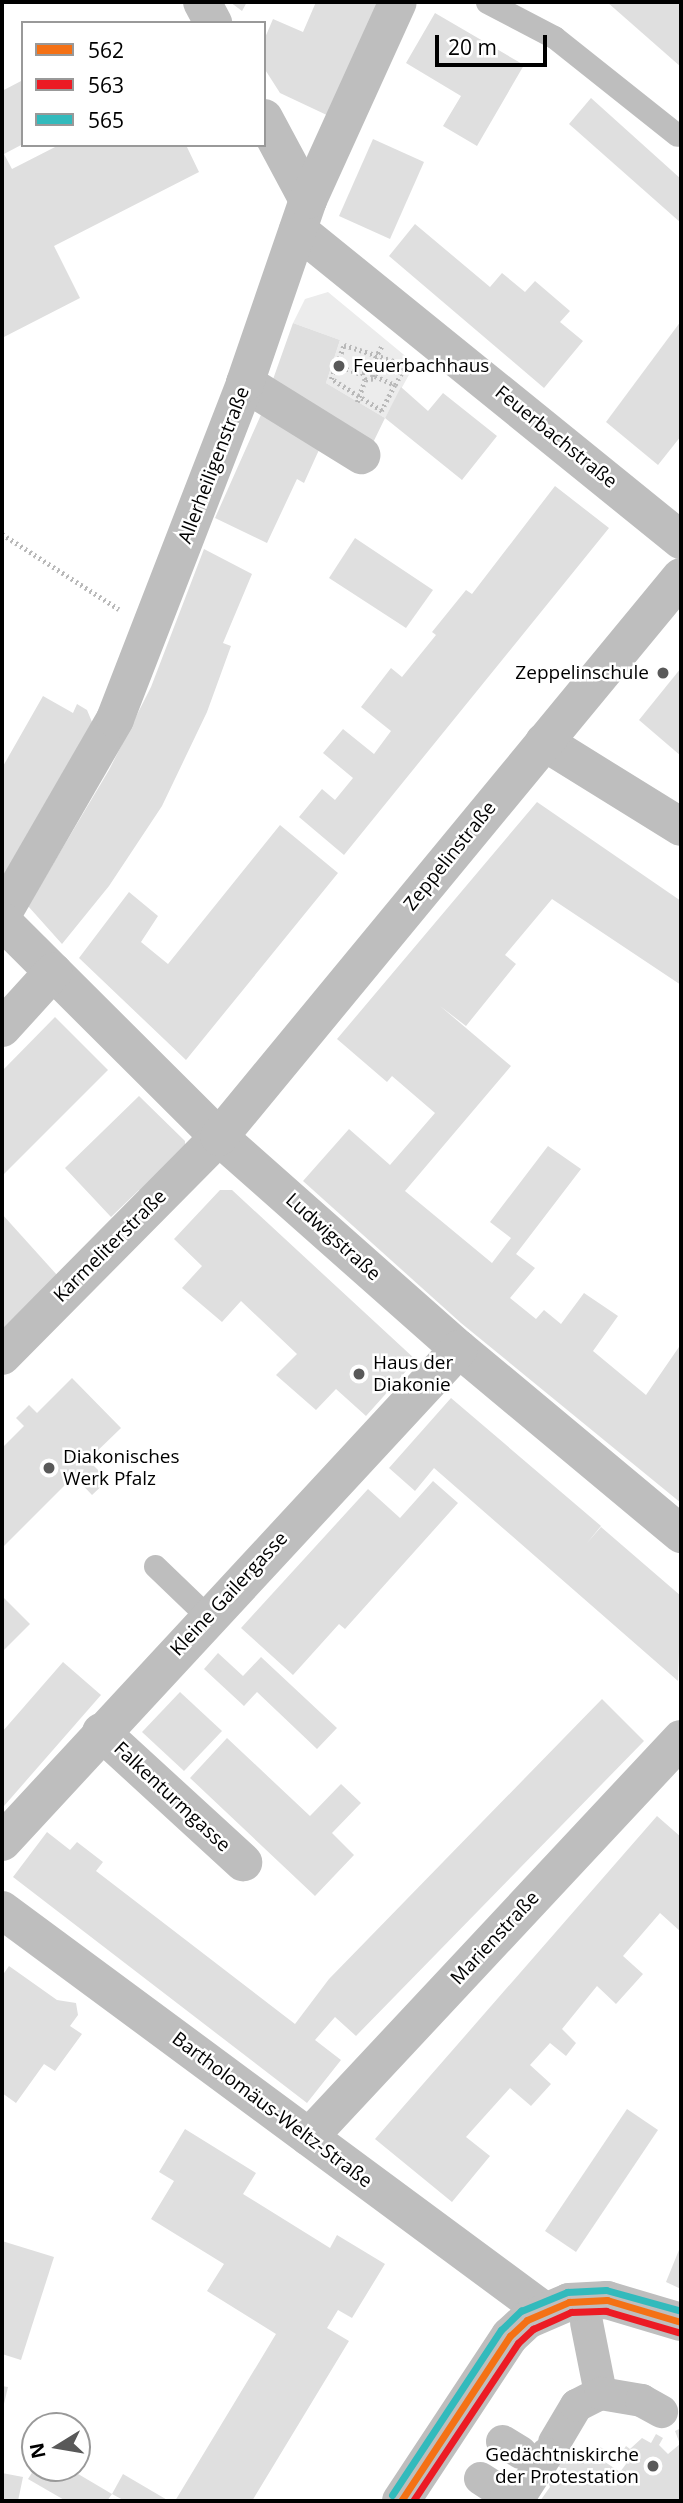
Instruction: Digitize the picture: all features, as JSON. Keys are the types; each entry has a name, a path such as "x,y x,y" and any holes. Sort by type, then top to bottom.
{"street":[{"path":"202,2 212,21"},
{"name":"Allerheiligenstraße","path":"2,915 115,719 152,630 245,383 303,215 398,2"},
{"path":"266,123 303,215"},
{"name":"Feuerbachstraße","path":"303,215 681,540"},
{"path":"245,383 361,456"},
{"name":"Zeppelinstraße","path":"219,1137 681,576"},
{"path":"544,741 681,827"},
{"name":"Ludwigstraße","path":"2,921 219,1137 459,1349 681,1534"},
{"path":"2,1028 53,972"},
{"name":"Karmeliterstraße","path":"2,1356 219,1137"},
{"name":"Kleine Gailergasse","path":"2,1842 101,1732 459,1349"},
{"name":"Falkenturmgasse","path":"101,1732 243,1862"},
{"name":"Marienstraße","path":"309,2137 681,1739"},
{"name":"Bartholomäus-Weltz-Straße","path":"2,1910 542,2310"},
{"path":"401,2501 510,2336 542,2310 569,2302 607,2300 681,2322"},
{"path":"586,2322 600,2393"},
{"path":"519,2468 576,2405 600,2393 641,2400 670,2413"}],"lane":[{"path":"486,2 554,37 677,135"},
{"path":"155,1566 208,1617"}],"path":[{"path":"361,374 370,368 386,338"},
{"path":"344,345 406,365 382,411 358,399 331,379 331,372 336,365 344,345"},
{"path":"336,365 361,374 365,380"},
{"path":"370,368 374,376 395,385"},
{"path":"358,399 365,380 374,376"},
{"path":"2,534 152,630"}],"shaded area":[{"path":"328,292 415,364 385,418 326,383 340,340 293,323 305,299"}],"building":[{"path":"230,2 247,2 242,11"},
{"path":"316,2 384,2 331,117 280,93 266,71 266,35 273,19 303,32"},
{"path":"607,2 681,2 681,67"},
{"path":"435,13 524,65 477,146 443,126 461,96 406,63"},
{"path":"21,81 21,145 4,154 12,169 55,147 187,147 199,172 54,246 80,298 2,338 2,91"},
{"path":"591,98 681,179 681,223 569,124"},
{"path":"373,139 424,162 390,239 339,216"},
{"path":"415,224 490,287 502,273 525,292 535,281 570,311 560,322 583,341 544,388 389,256"},
{"path":"681,321 681,436 658,465 606,422"},
{"name":"Feuerbachhaus","path":"293,323 340,340 326,383 385,418 369,451 271,385"},
{"path":"401,387 428,411 443,393 497,436 462,480 385,418"},
{"path":"264,408 323,441 304,483 297,479 267,543 215,518"},
{"path":"555,486 609,528 344,855 299,817 322,789 335,800 353,778 323,753 343,729 374,754 391,731 361,707 391,668 402,677 436,635 432,632 466,590 472,594"},
{"path":"355,538 433,590 406,628 329,578"},
{"path":"204,549 252,574 223,643 231,646 207,712 162,806 109,886 62,944 28,906 109,770 151,687"},
{"path":"681,668 681,756 639,720"},
{"path":"43,696 73,713 77,704 87,710 92,722 2,880 2,768"},
{"path":"537,802 681,901 681,985 552,899 505,955 516,964 466,1026 440,1006 511,1066 405,1191 492,1263 511,1238 490,1222 548,1146 581,1169 516,1254 535,1268 510,1298 536,1319 544,1310 561,1324 584,1293 618,1316 593,1351 646,1395 681,1344 681,1503 461,1323 303,1181 349,1129 390,1165 435,1113 392,1076 387,1082 337,1039"},
{"path":"280,825 338,873 186,1060 79,958 129,892 158,916 141,942 168,964"},
{"path":"55,1017 108,1070 2,1176 2,1071"},
{"path":"139,1096 185,1141 185,1155 144,1195 139,1190 111,1217 65,1168"},
{"path":"220,1190 232,1190 416,1360 366,1416 336,1389 316,1410 276,1375 297,1354 241,1301 222,1322 182,1288 202,1266 174,1239"},
{"path":"2,1214 57,1275 2,1329"},
{"name":"Diakonisches Werk Pfalz","path":"72,1378 121,1428 88,1460 108,1480 92,1495 74,1476 2,1548 2,1448 24,1426 16,1418 29,1405 37,1413"},
{"path":"451,1398 601,1526 587,1543 601,1527 681,1596 678,1681 434,1468 415,1491 389,1468"},
{"path":"433,1481 458,1503 345,1629 339,1624 293,1675 241,1628 368,1489 400,1518"},
{"path":"2,1596 30,1624 2,1652"},
{"path":"218,1653 243,1676 261,1657 337,1728 317,1749 257,1692 244,1706 204,1669"},
{"path":"63,1662 101,1695 4,1806 2,1732"},
{"path":"180,1692 222,1731 184,1771 142,1732"},
{"path":"602,1699 644,1741 356,2036 335,2017 315,2040 341,2060 307,2103 13,1877 47,1832 70,1850 77,1842 103,1862 96,1871 295,2024 329,1979"},
{"path":"227,1738 310,1816 341,1784 361,1803 332,1833 354,1855 315,1896 190,1778"},
{"path":"657,1816 681,1837 681,1932 660,1913 623,1956 643,1974 616,2004 597,1986 562,2029 576,2043 566,2056 550,2043 530,2065 551,2084 531,2106 510,2088 466,2137 490,2156 452,2202 375,2139"},
{"path":"9,1966 57,2000 76,2003 78,2015 70,2026 82,2034 55,2071 44,2064 16,2103 2,2093 2,1976"},
{"path":"627,2109 658,2130 576,2252 545,2231"},
{"path":"185,2129 256,2173 243,2194 330,2248 337,2235 385,2264 352,2318 338,2310 327,2328 349,2341 252,2501 175,2501 276,2334 207,2291 224,2264 151,2219 174,2181 159,2172"},
{"path":"2,2241 54,2257 21,2360 2,2354"},
{"path":"681,2245 681,2289 666,2282"},
{"path":"2,2386 8,2387 3,2408 2,2408"},
{"name":"Gedächtniskirche der Protestation","path":"681,2428 681,2501 540,2501 550,2487 548,2481 552,2483 561,2468 554,2464 558,2457 567,2462 572,2454 586,2450 594,2456 600,2447 607,2451 602,2460 620,2472 626,2464 622,2452 626,2446 630,2449 642,2438 651,2443 656,2434 663,2438 659,2445 668,2454 680,2444 675,2431"},
{"path":"2,2473 21,2477 18,2501 2,2501"},
{"path":"123,2474 169,2501 125,2501 112,2494"},
{"path":"33,2482 91,2482 112,2494 107,2501 66,2501"}],"transit line":[{"name":"565","path":"392,2495 501,2330 521,2311 567,2292 606,2290 681,2311"},
{"name":"562","path":"401,2501 510,2336 527,2320 569,2302 607,2300 681,2322"},
{"name":"563","path":"413,2501 518,2343 533,2329 571,2312 606,2311 678,2332"}],"place":[{"name":"Feuerbachhaus","path":"339,366"},
{"name":"Zeppelinschule","path":"663,673"},
{"name":"Haus der Diakonie","path":"359,1374"},
{"name":"Diakonisches Werk Pfalz","path":"49,1468"},
{"name":"Gedächtniskirche der Protestation","path":"653,2466"}]}
